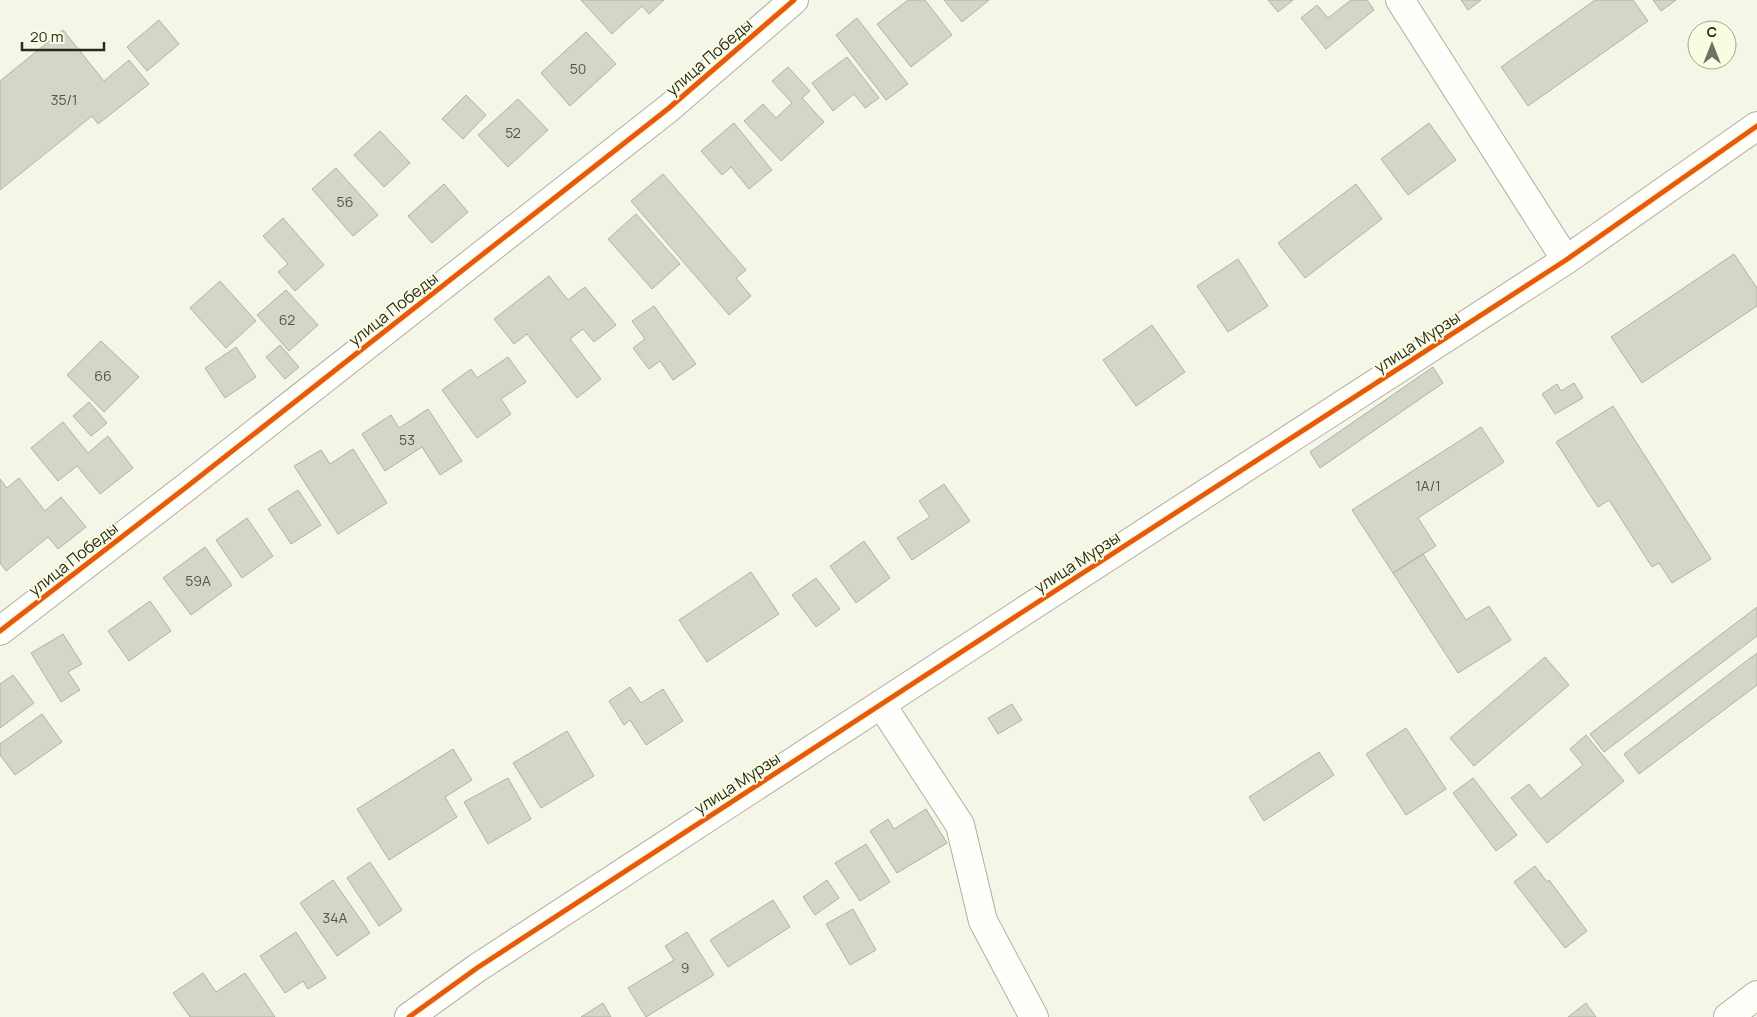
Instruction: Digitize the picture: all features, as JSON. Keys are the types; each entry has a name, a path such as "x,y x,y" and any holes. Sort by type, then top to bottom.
{"street":[{"name":"улица Победы","path":"0,631 669,108 794,0"},
{"path":"1400,0 1566,260"},
{"name":"улица Мурзы","path":"409,1017 485,963 1566,260 1757,126"},
{"path":"881,704 960,825 982,921 1034,1017"},
{"path":"1728,1017 1757,995"}],"building":[{"path":"581,0 664,0 649,14 642,6 612,34"},
{"path":"908,0 925,0 952,35 911,67 877,24"},
{"path":"944,0 989,0 962,22"},
{"path":"1268,0 1293,0 1278,12"},
{"path":"1351,0 1367,0 1374,10 1326,49 1301,18 1317,5 1328,18"},
{"path":"1461,0 1481,0 1468,10"},
{"path":"1595,0 1633,0 1648,21 1528,106 1501,67"},
{"path":"1653,0 1676,0 1661,11"},
{"path":"857,18 908,84 886,100 836,35"},
{"path":"159,20 179,44 147,71 127,47"},
{"path":"63,30 104,81 129,60 149,84 98,124 92,116 0,190 0,81"},
{"path":"586,32 616,64 570,106 541,73"},
{"path":"847,57 879,98 865,108 854,94 833,111 812,83"},
{"path":"788,67 810,91 802,98 824,122 781,161 744,121 763,104 776,118 792,103 772,81"},
{"path":"466,95 486,115 463,139 442,119"},
{"path":"518,99 548,130 508,167 478,135"},
{"path":"734,123 772,170 749,189 731,167 722,175 701,151"},
{"path":"1429,123 1456,160 1408,195 1381,159"},
{"path":"380,131 410,163 384,187 354,155"},
{"path":"336,168 378,215 353,236 312,189"},
{"path":"663,174 746,270 736,278 751,296 729,315 631,201"},
{"path":"444,184 468,212 432,243 408,216"},
{"path":"1356,184 1382,219 1305,278 1278,243"},
{"path":"636,214 680,264 652,289 608,239"},
{"path":"283,218 324,265 295,291 278,272 288,264 263,236"},
{"path":"1734,254 1757,288 1757,306 1642,383 1611,337"},
{"path":"1238,259 1268,306 1228,332 1197,286"},
{"path":"549,276 568,300 585,287 616,325 594,342 583,329 570,339 601,379 577,398 527,334 514,344 494,319"},
{"path":"220,281 256,321 226,348 190,308"},
{"path":"286,290 318,325 289,351 257,315"},
{"path":"654,306 696,364 673,380 660,361 649,369 633,348 645,339 632,321"},
{"path":"1152,325 1185,372 1136,406 1103,360"},
{"path":"101,341 139,377 104,412 67,375"},
{"path":"280,345 299,367 285,379 266,357"},
{"path":"236,347 256,377 225,398 205,368"},
{"path":"508,357 526,382 501,399 511,414 477,438 442,390 471,369 477,378"},
{"path":"1433,367 1443,383 1320,468 1310,452"},
{"path":"1574,383 1583,398 1555,414 1542,394 1557,384 1561,391"},
{"path":"89,402 107,423 91,436 73,416"},
{"path":"1613,406 1711,559 1672,583 1659,563 1652,567 1609,500 1598,507 1556,442"},
{"path":"428,409 462,461 440,475 422,447 385,471 362,434 391,415 399,428"},
{"path":"63,422 88,453 108,436 133,468 100,494 77,466 58,481 31,448"},
{"path":"1481,427 1504,462 1418,518 1436,546 1393,573 1352,510"},
{"path":"353,449 387,503 338,534 294,466 321,450 330,464"},
{"path":"19,478 45,511 61,497 86,527 58,549 48,537 6,571 0,563 0,479 7,488"},
{"path":"944,484 970,521 912,560 897,538 930,517 919,501"},
{"path":"298,490 321,525 291,544 268,509"},
{"path":"247,518 273,556 242,578 216,540"},
{"path":"864,541 890,578 856,603 830,566"},
{"path":"205,547 232,585 191,615 163,578"},
{"path":"1423,554 1466,620 1489,606 1511,640 1458,673 1393,573"},
{"path":"751,572 779,614 707,662 679,620"},
{"path":"816,578 840,609 816,627 792,595"},
{"path":"150,601 171,631 129,661 108,631"},
{"path":"1757,607 1757,636 1604,752 1590,734"},
{"path":"63,634 82,664 68,672 80,690 61,702 31,653"},
{"path":"1757,653 1757,685 1639,774 1624,754"},
{"path":"1545,657 1569,685 1474,766 1450,738"},
{"path":"13,675 34,703 0,728 0,684"},
{"path":"630,687 641,703 663,689 683,721 646,745 630,720 624,725 609,701"},
{"path":"1012,704 1022,720 998,734 988,718"},
{"path":"42,714 62,742 15,775 0,755 0,744"},
{"path":"1406,728 1446,789 1406,815 1366,754"},
{"path":"567,731 594,776 541,808 513,763"},
{"path":"1586,735 1624,781 1547,843 1511,798 1529,784 1541,799 1583,765 1570,749"},
{"path":"453,749 472,780 445,797 457,817 389,860 357,809"},
{"path":"1319,752 1334,775 1264,821 1249,797"},
{"path":"508,778 531,819 488,844 464,802"},
{"path":"1473,778 1517,835 1496,851 1453,793"},
{"path":"926,809 947,843 897,873 870,831 888,819 894,829"},
{"path":"866,844 890,882 860,901 835,863"},
{"path":"370,862 402,910 379,926 347,878"},
{"path":"1535,866 1547,882 1549,880 1587,931 1565,948 1514,882"},
{"path":"333,880 370,933 337,956 300,903"},
{"path":"827,880 839,898 815,915 803,897"},
{"path":"773,900 790,927 728,967 710,940"},
{"path":"853,909 876,950 850,965 826,924"},
{"path":"296,932 326,978 308,989 303,981 285,993 260,956"},
{"path":"687,932 714,975 646,1017 628,988 674,960 665,946"},
{"path":"203,973 216,992 245,973 275,1017 190,1017 173,993"},
{"path":"603,1003 611,1017 581,1017"},
{"path":"1586,1003 1596,1017 1568,1017"}],"cycle path":[{"path":"0,631 669,108 794,0"},
{"path":"409,1017 477,968 1566,260 1757,126"}]}
